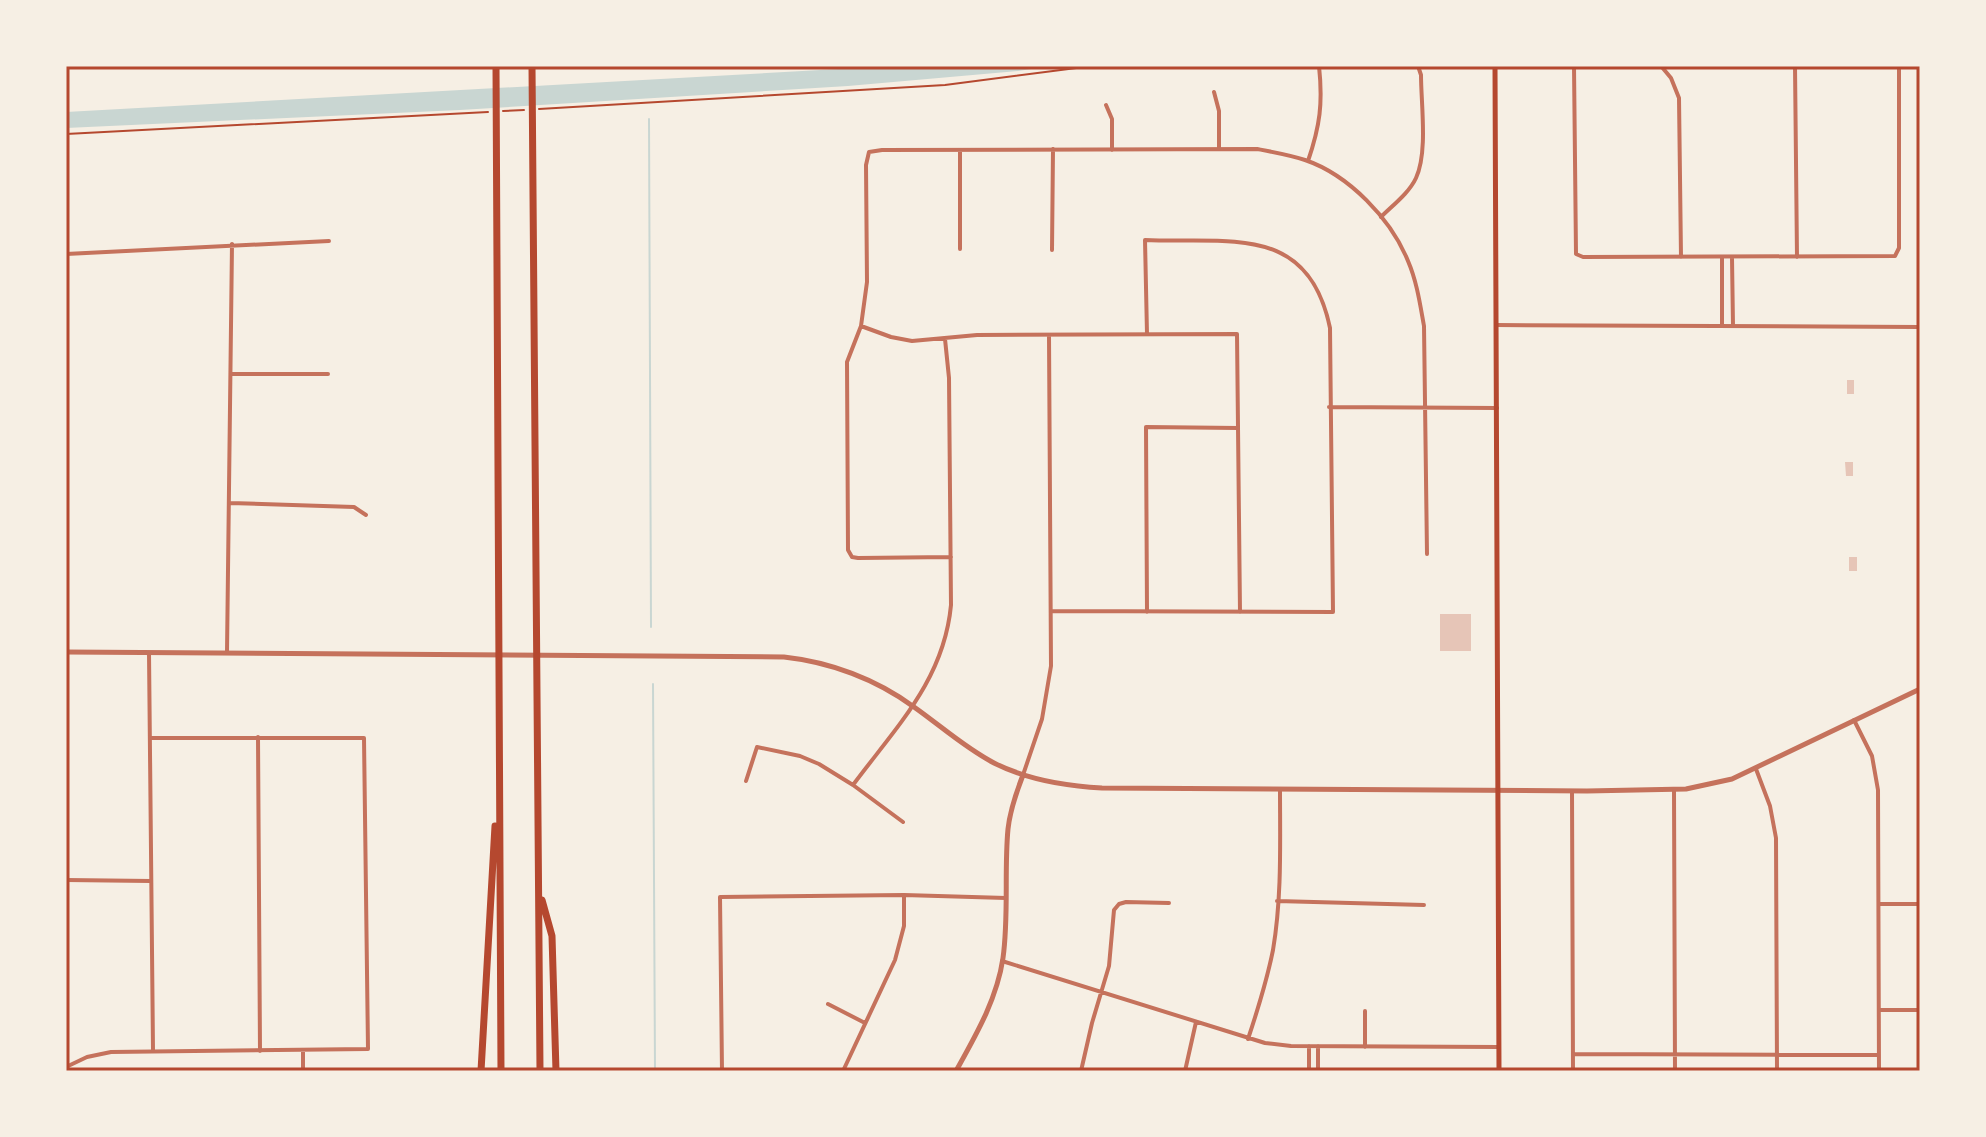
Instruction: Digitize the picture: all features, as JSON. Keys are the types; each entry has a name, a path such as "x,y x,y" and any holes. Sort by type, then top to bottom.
{"highway":[{"path":"496,66 501,1071"},
{"path":"532,66 540,1071"},
{"path":"481,1071 499,756"},
{"path":"540,891 552,936 556,1071"}],"main road":[{"path":"1495,66 1499,1071"}],"street":[{"path":"1308,161 1320,127 1322,94 1319,66"},
{"path":"1381,217 1415,179 1422,151 1421,75 1418,66"},
{"path":"1574,66 1574,250 1579,256 1722,258 1895,256 1899,248 1899,66"},
{"path":"1795,66 1797,257"},
{"path":"1662,67 1671,78 1679,98 1681,257"},
{"path":"1214,92 1219,111 1219,149"},
{"path":"1106,105 1112,119 1112,150"},
{"path":"1052,250 1053,149"},
{"path":"951,557 852,557 848,550 847,362 861,326 867,282 866,165 869,152 1257,149 1308,161 1340,179 1381,217 1407,258 1419,298 1424,326 1427,554"},
{"path":"960,150 960,249"},
{"path":"1415,179 1425,184"},
{"path":"1051,611 1333,612 1330,328 1325,304 1313,281 1279,251 1258,243 1145,240 1147,334"},
{"path":"66,254 329,241"},
{"path":"227,652 232,244"},
{"path":"1722,258 1722,326"},
{"path":"1732,258 1733,326"},
{"path":"1496,325 1920,327"},
{"path":"861,326 912,341 977,335 1237,334 1240,612"},
{"path":"956,1071 983,1022 997,985 1002,961 1008,829 1012,805 1048,693 1051,611 1049,336"},
{"path":"853,785 932,677 948,631 951,557 949,378 945,339"},
{"path":"231,374 328,374"},
{"path":"1329,407 1497,408"},
{"path":"1147,612 1146,427 1238,428"},
{"path":"230,503 354,507 366,515"},
{"path":"149,651 153,1050"},
{"path":"66,652 784,657 808,660 858,675 912,705 978,755 1023,775 1052,783 1102,788 1674,790 1732,779 1920,689"},
{"path":"1854,720 1868,746 1876,772 1879,1071"},
{"path":"258,737 260,1051"},
{"path":"66,1067 87,1057 111,1052 368,1049 364,738 150,738"},
{"path":"746,781 757,747 800,756 853,785 903,822"},
{"path":"1756,769 1770,806 1776,838 1777,1071"},
{"path":"1248,1039 1264,992 1273,947 1280,789"},
{"path":"1674,790 1675,1071"},
{"path":"1572,791 1573,1071"},
{"path":"66,880 151,881"},
{"path":"722,1071 720,897 904,895 1006,898"},
{"path":"843,1071 895,960 904,926 904,895"},
{"path":"1277,901 1424,905"},
{"path":"1081,1071 1111,958 1116,907 1126,902 1169,903"},
{"path":"1879,904 1920,904"},
{"path":"1002,961 1102,990 1248,1039 1274,1044 1499,1047"},
{"path":"828,1004 865,1023"},
{"path":"1879,1010 1920,1010"},
{"path":"1365,1011 1365,1047"},
{"path":"1185,1071 1196,1022"},
{"path":"1309,1046 1309,1071"},
{"path":"1318,1046 1318,1071"},
{"path":"303,1051 303,1071"},
{"path":"1573,1054 1879,1055"}],"path":[{"path":"66,134 945,85 1092,66"}],"shaded area":[{"path":"892,66 1051,66 848,86 460,110 66,128 66,112"}],"building":[{"path":"1847,380 1854,380 1854,394 1847,394"},
{"path":"1845,462 1853,462 1853,476 1846,476"},
{"path":"1849,557 1857,557 1857,571 1849,571"},
{"path":"1440,614 1471,614 1471,651 1440,651"}],"waterway":[{"path":"649,119 651,627"},
{"path":"653,684 655,1071"}]}
